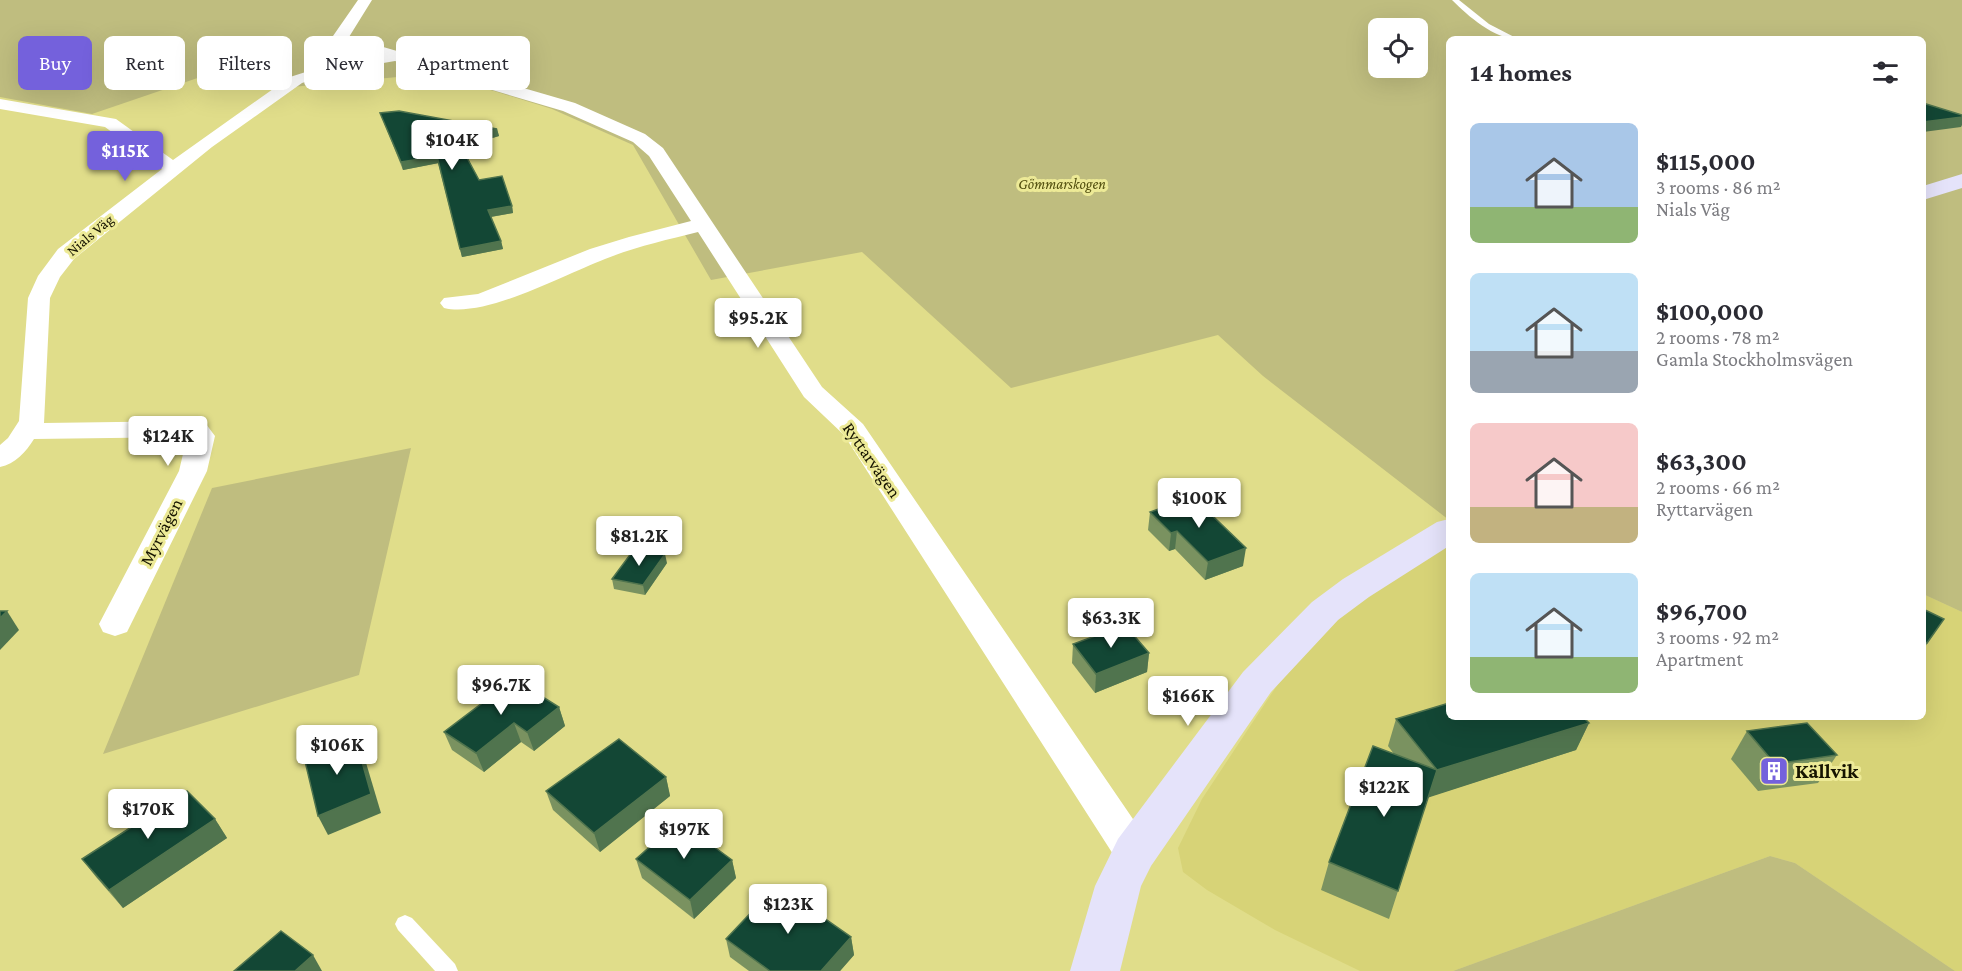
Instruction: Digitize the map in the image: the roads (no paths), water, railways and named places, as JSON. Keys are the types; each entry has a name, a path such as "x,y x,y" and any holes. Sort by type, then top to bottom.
{"street":[{"name":"Ryttarvägen","path":"365,0 341,38 396,57"},
{"name":"Nials Väg","path":"27,432 34,413 39,298 45,282 66,254 174,168 296,80 347,64 396,58"},
{"name":"Ryttarvägen","path":"510,90 569,107 649,144 670,171 702,225 813,392 854,430 1134,853"},
{"path":"0,104 110,123 174,168"},
{"path":"1926,192 1962,181"},
{"path":"452,303 470,303 486,299 608,251 702,225"},
{"name":"Myrvägen","path":"27,432 191,429 197,430 201,436 193,471 115,624"},
{"path":"0,459 27,432"},
{"path":"1095,971 1118,886 1134,853 1257,682 1325,611 1356,588 1446,532"}],"lane":[{"path":"1455,0 1487,25 1508,36"},
{"path":"405,924 448,971"}],"place":[{"name":"Källvik","path":"1774,771"}],"park label":[{"name":"Gömmarskogen","path":"1062,184"}]}
